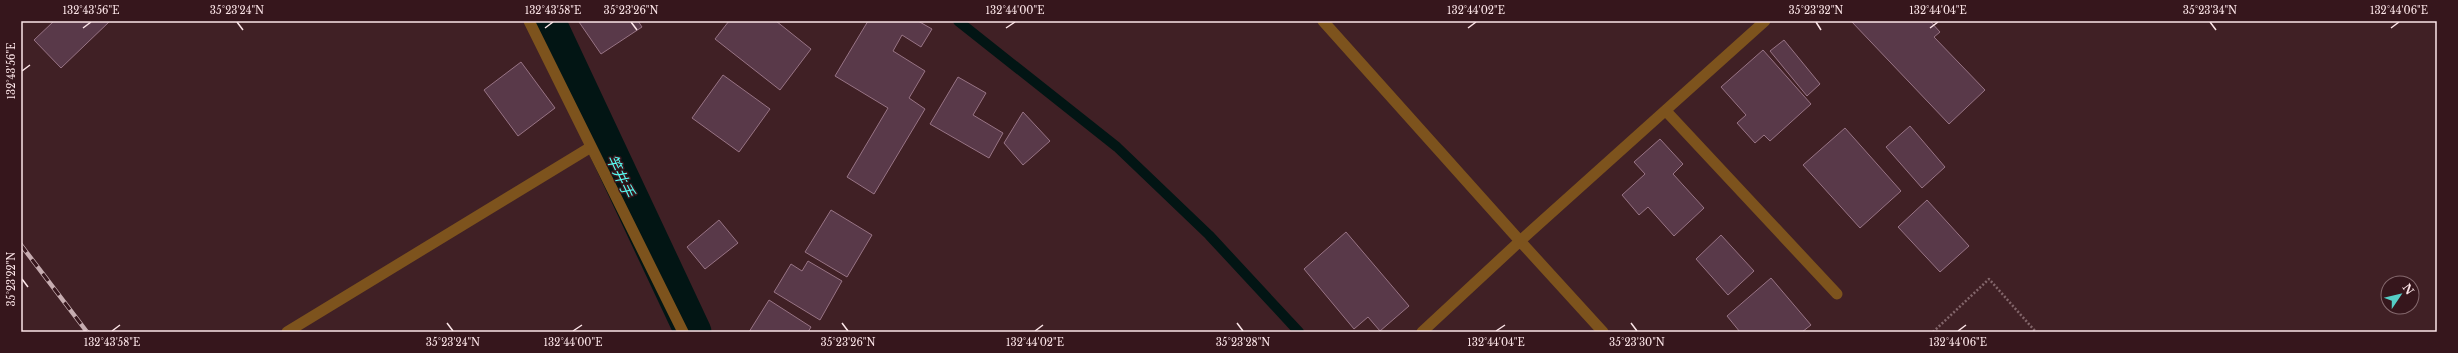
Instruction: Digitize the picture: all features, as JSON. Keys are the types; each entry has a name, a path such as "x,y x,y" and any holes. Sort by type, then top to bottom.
{"street":[{"path":"528,21 683,332"},
{"path":"1323,21 1520,242 1603,332"},
{"path":"1422,332 1765,21"},
{"path":"1666,111 1837,294"},
{"path":"287,332 592,147"}],"path":[{"path":"1933,332 1989,279 2036,332"}],"building":[{"path":"54,21 110,21 61,68 34,40"},
{"path":"638,21 642,27 601,54 579,22"},
{"path":"729,21 776,21 811,49 780,90 715,39"},
{"path":"868,21 918,21 932,29 921,47 902,35 893,51 925,71 909,98 925,109 874,194 847,177 888,108 835,76"},
{"path":"1851,21 1930,21 1940,32 1934,37 1985,90 1949,124"},
{"path":"1784,40 1820,84 1807,96 1770,51"},
{"path":"1763,50 1811,104 1770,141 1764,135 1755,143 1737,123 1746,115 1721,87"},
{"path":"521,62 555,108 518,136 484,90"},
{"path":"723,75 770,109 739,152 692,118"},
{"path":"958,77 986,93 973,115 1003,133 989,158 930,124"},
{"path":"1023,112 1050,141 1023,165 1004,143"},
{"path":"1910,126 1945,167 1922,188 1886,147"},
{"path":"1845,128 1901,191 1860,228 1803,165"},
{"path":"1660,139 1683,164 1673,174 1704,208 1674,236 1648,207 1639,215 1622,195 1645,174 1634,162"},
{"path":"1927,200 1969,246 1940,272 1898,227"},
{"path":"831,210 872,235 847,277 805,252"},
{"path":"719,220 738,243 705,269 687,247"},
{"path":"1346,232 1409,306 1380,331 1368,317 1354,329 1304,269"},
{"path":"1721,235 1754,271 1728,295 1696,259"},
{"path":"808,261 842,281 820,320 774,292 791,264 802,271"},
{"path":"1771,278 1811,325 1802,332 1740,332 1727,316"},
{"path":"769,300 811,327 808,332 749,332"}],"waterway":[{"name":"竿井手","path":"547,21 693,332"},
{"path":"958,21 1117,147 1209,235 1299,332"}],"railway":[{"path":"21,245 87,332"}]}
